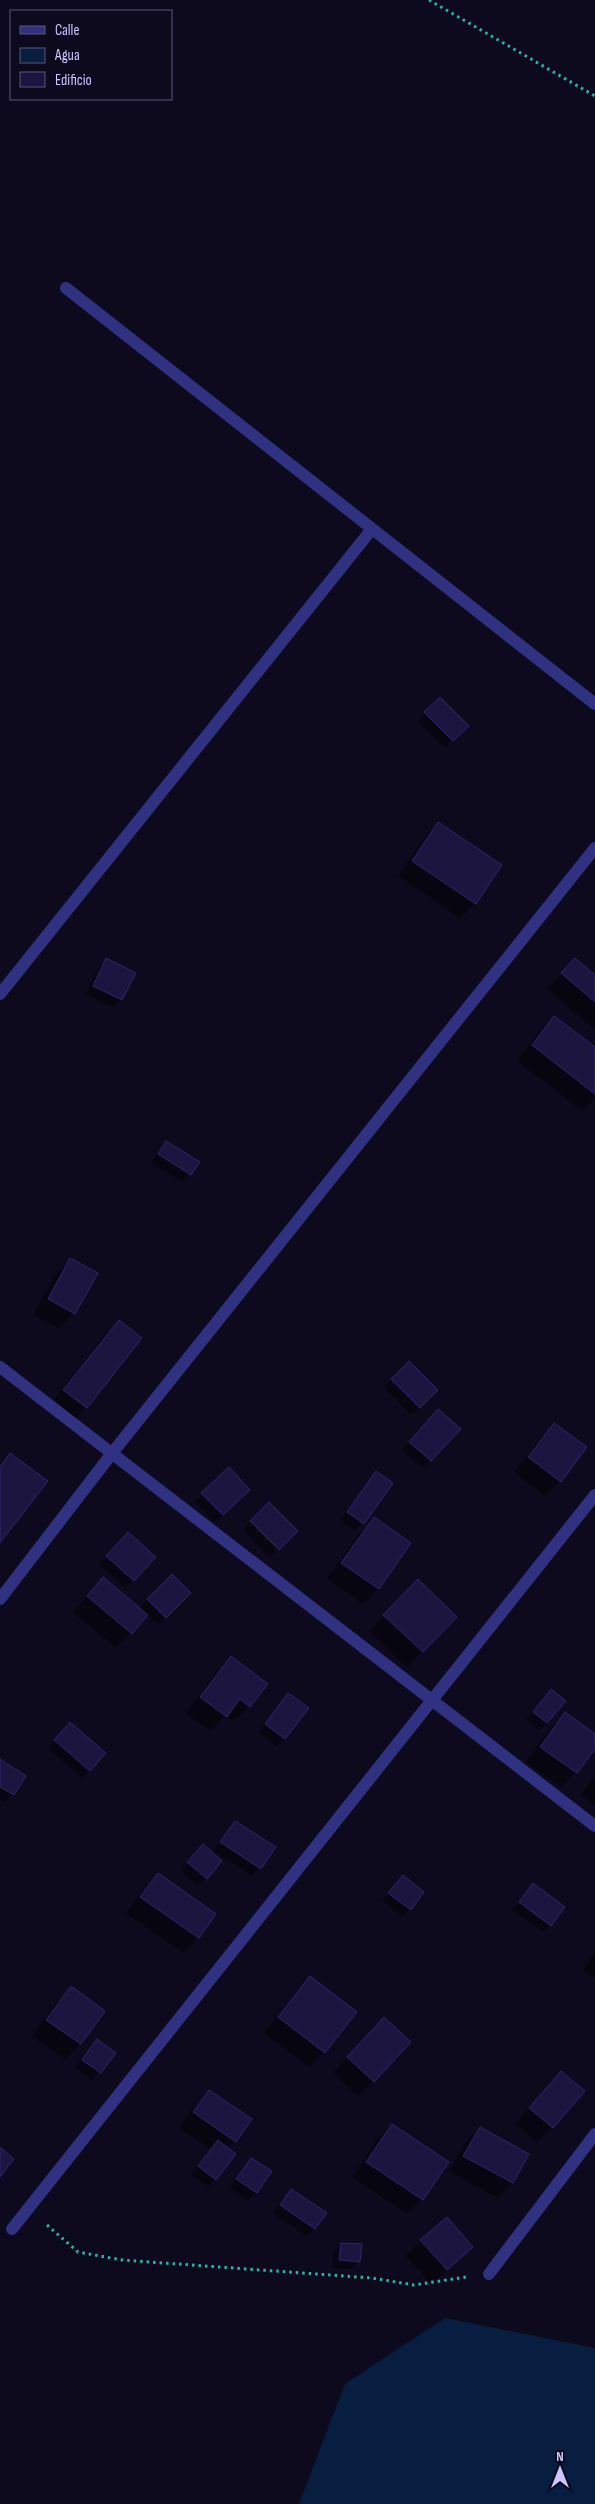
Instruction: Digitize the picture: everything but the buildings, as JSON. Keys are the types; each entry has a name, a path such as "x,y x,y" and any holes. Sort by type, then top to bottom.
{"street":[{"path":"66,288 595,704"},
{"path":"0,994 372,529"},
{"path":"0,1599 113,1452 595,848"},
{"path":"0,1367 113,1452 595,1826"},
{"path":"12,2229 595,1495"},
{"path":"489,2274 595,2134"}],"path":[{"path":"429,0 595,96"},
{"path":"28,2209 78,2252 122,2260 372,2278 414,2285 489,2274"}],"water":[{"path":"445,2318 595,2348 595,2504 299,2504 345,2384"}]}
